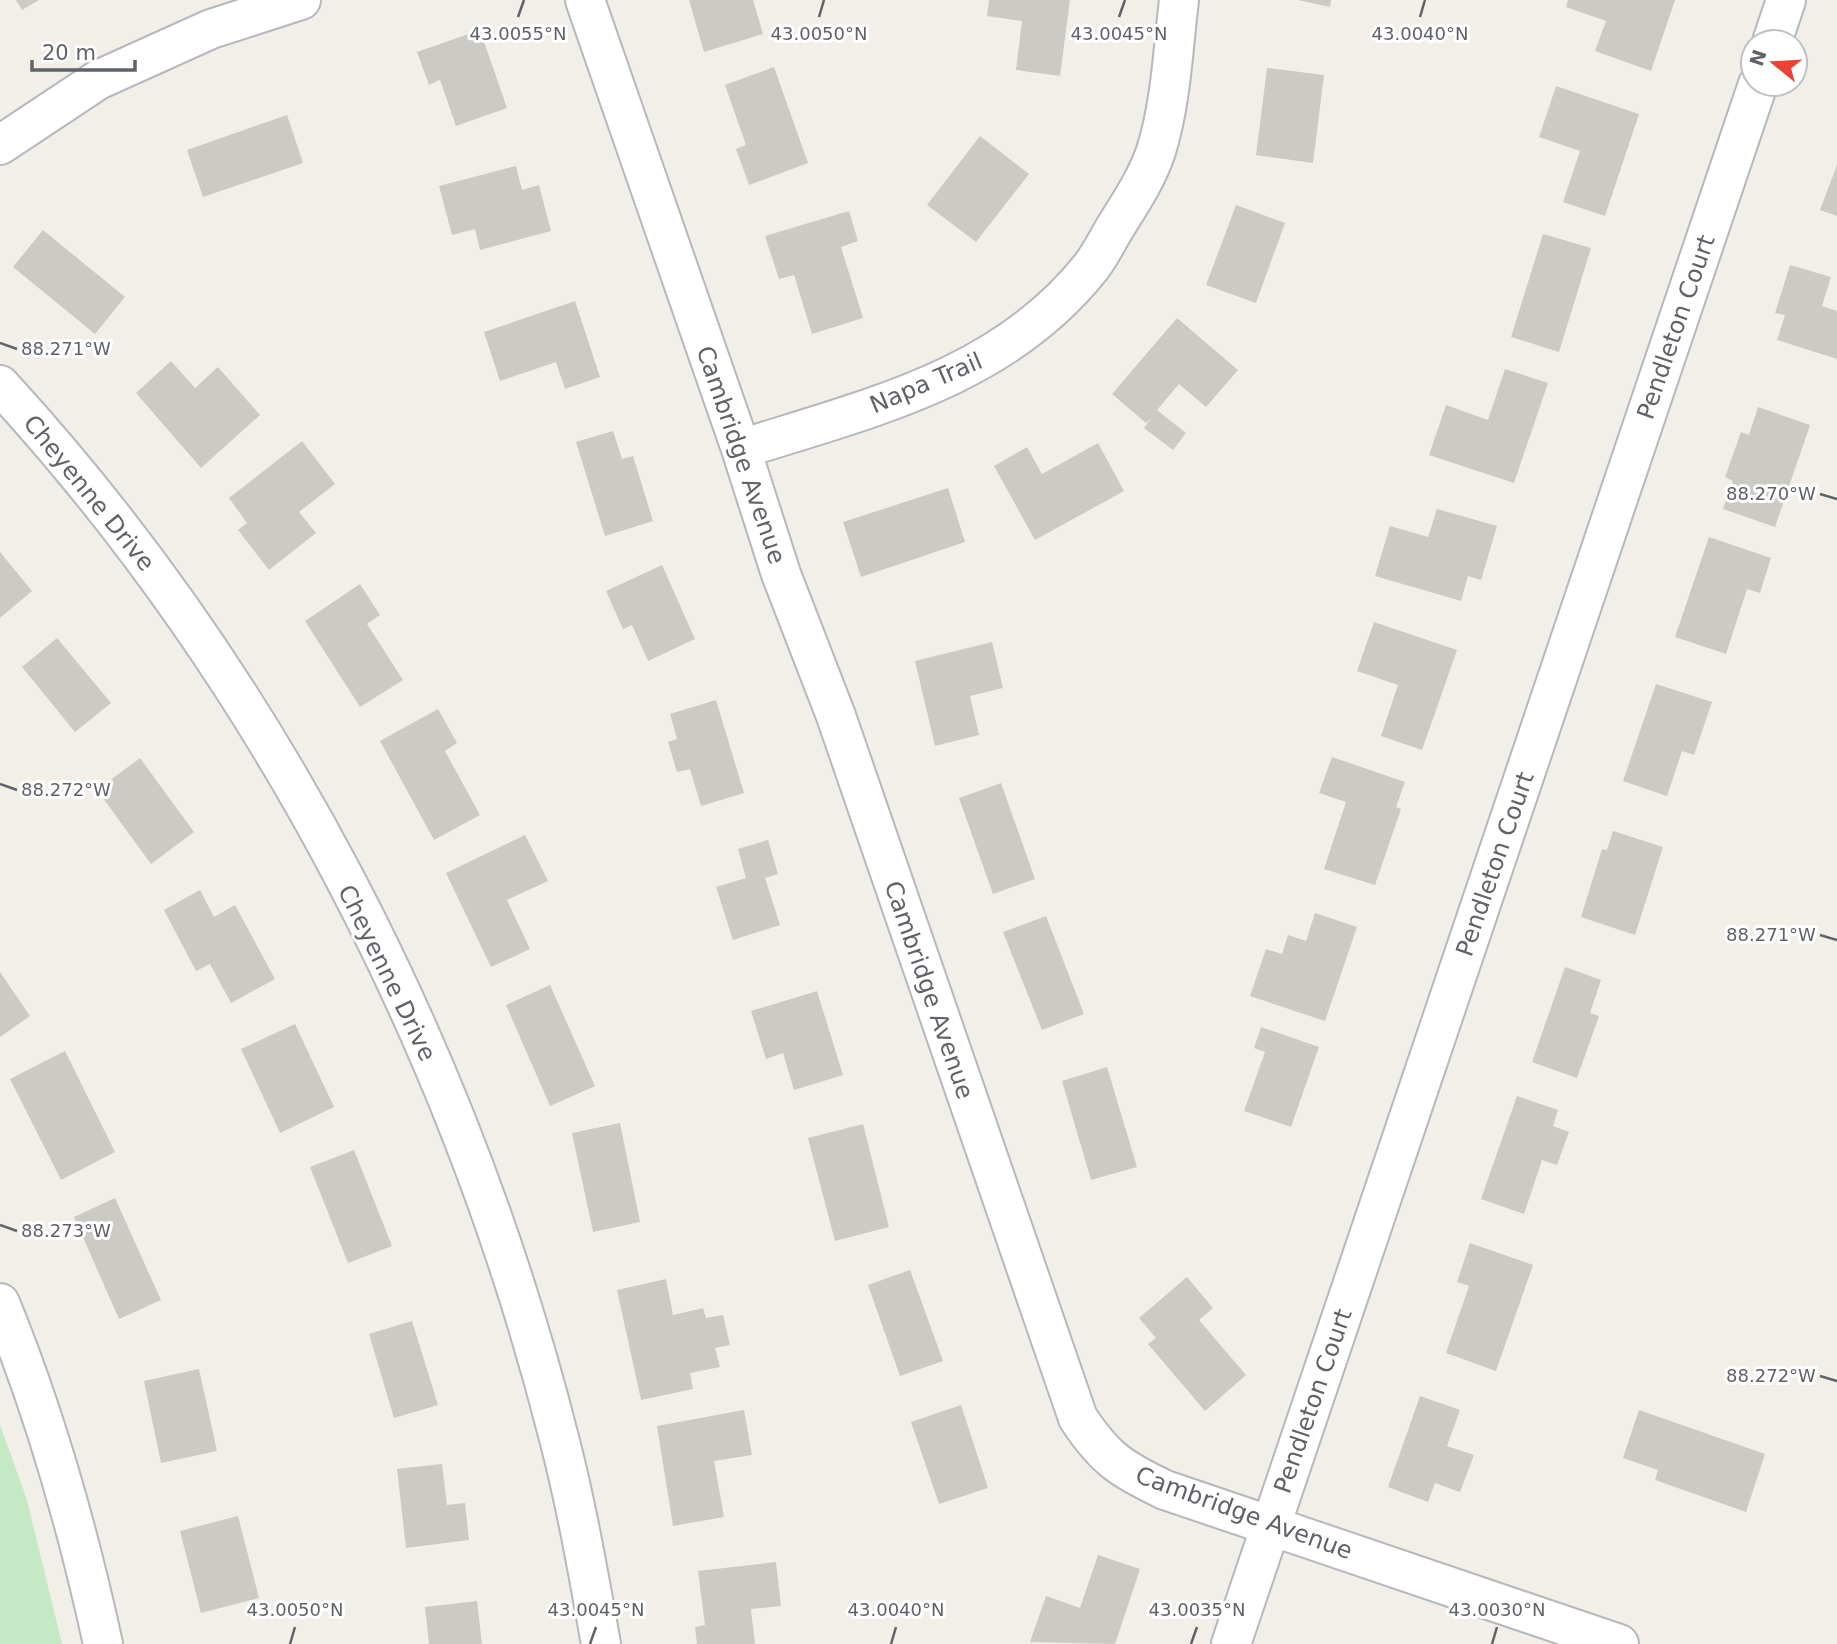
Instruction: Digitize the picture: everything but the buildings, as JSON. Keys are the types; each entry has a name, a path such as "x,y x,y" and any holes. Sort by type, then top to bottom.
{"street":[{"path":"0,145 98,80 211,29 300,0"},
{"name":"Cambridge Avenue","path":"584,0 741,449 781,574 836,716 1078,1418 1099,1450 1126,1472 1165,1490 1619,1644"},
{"name":"Napa Trail","path":"741,449 898,399 993,355 1031,326 1091,266 1140,188 1155,154 1166,115 1179,0"},
{"path":"1777,28 1786,0"},
{"name":"Pendleton Court","path":"1231,1644 1753,98"},
{"name":"Cheyenne Drive","path":"0,384 103,505 200,637 296,791 392,974 462,1136 511,1272 560,1443 601,1644"},
{"path":"0,1303 38,1406 90,1586 103,1644"}],"green space":[{"path":"0,1425 27,1500 62,1644 0,1644"}]}
